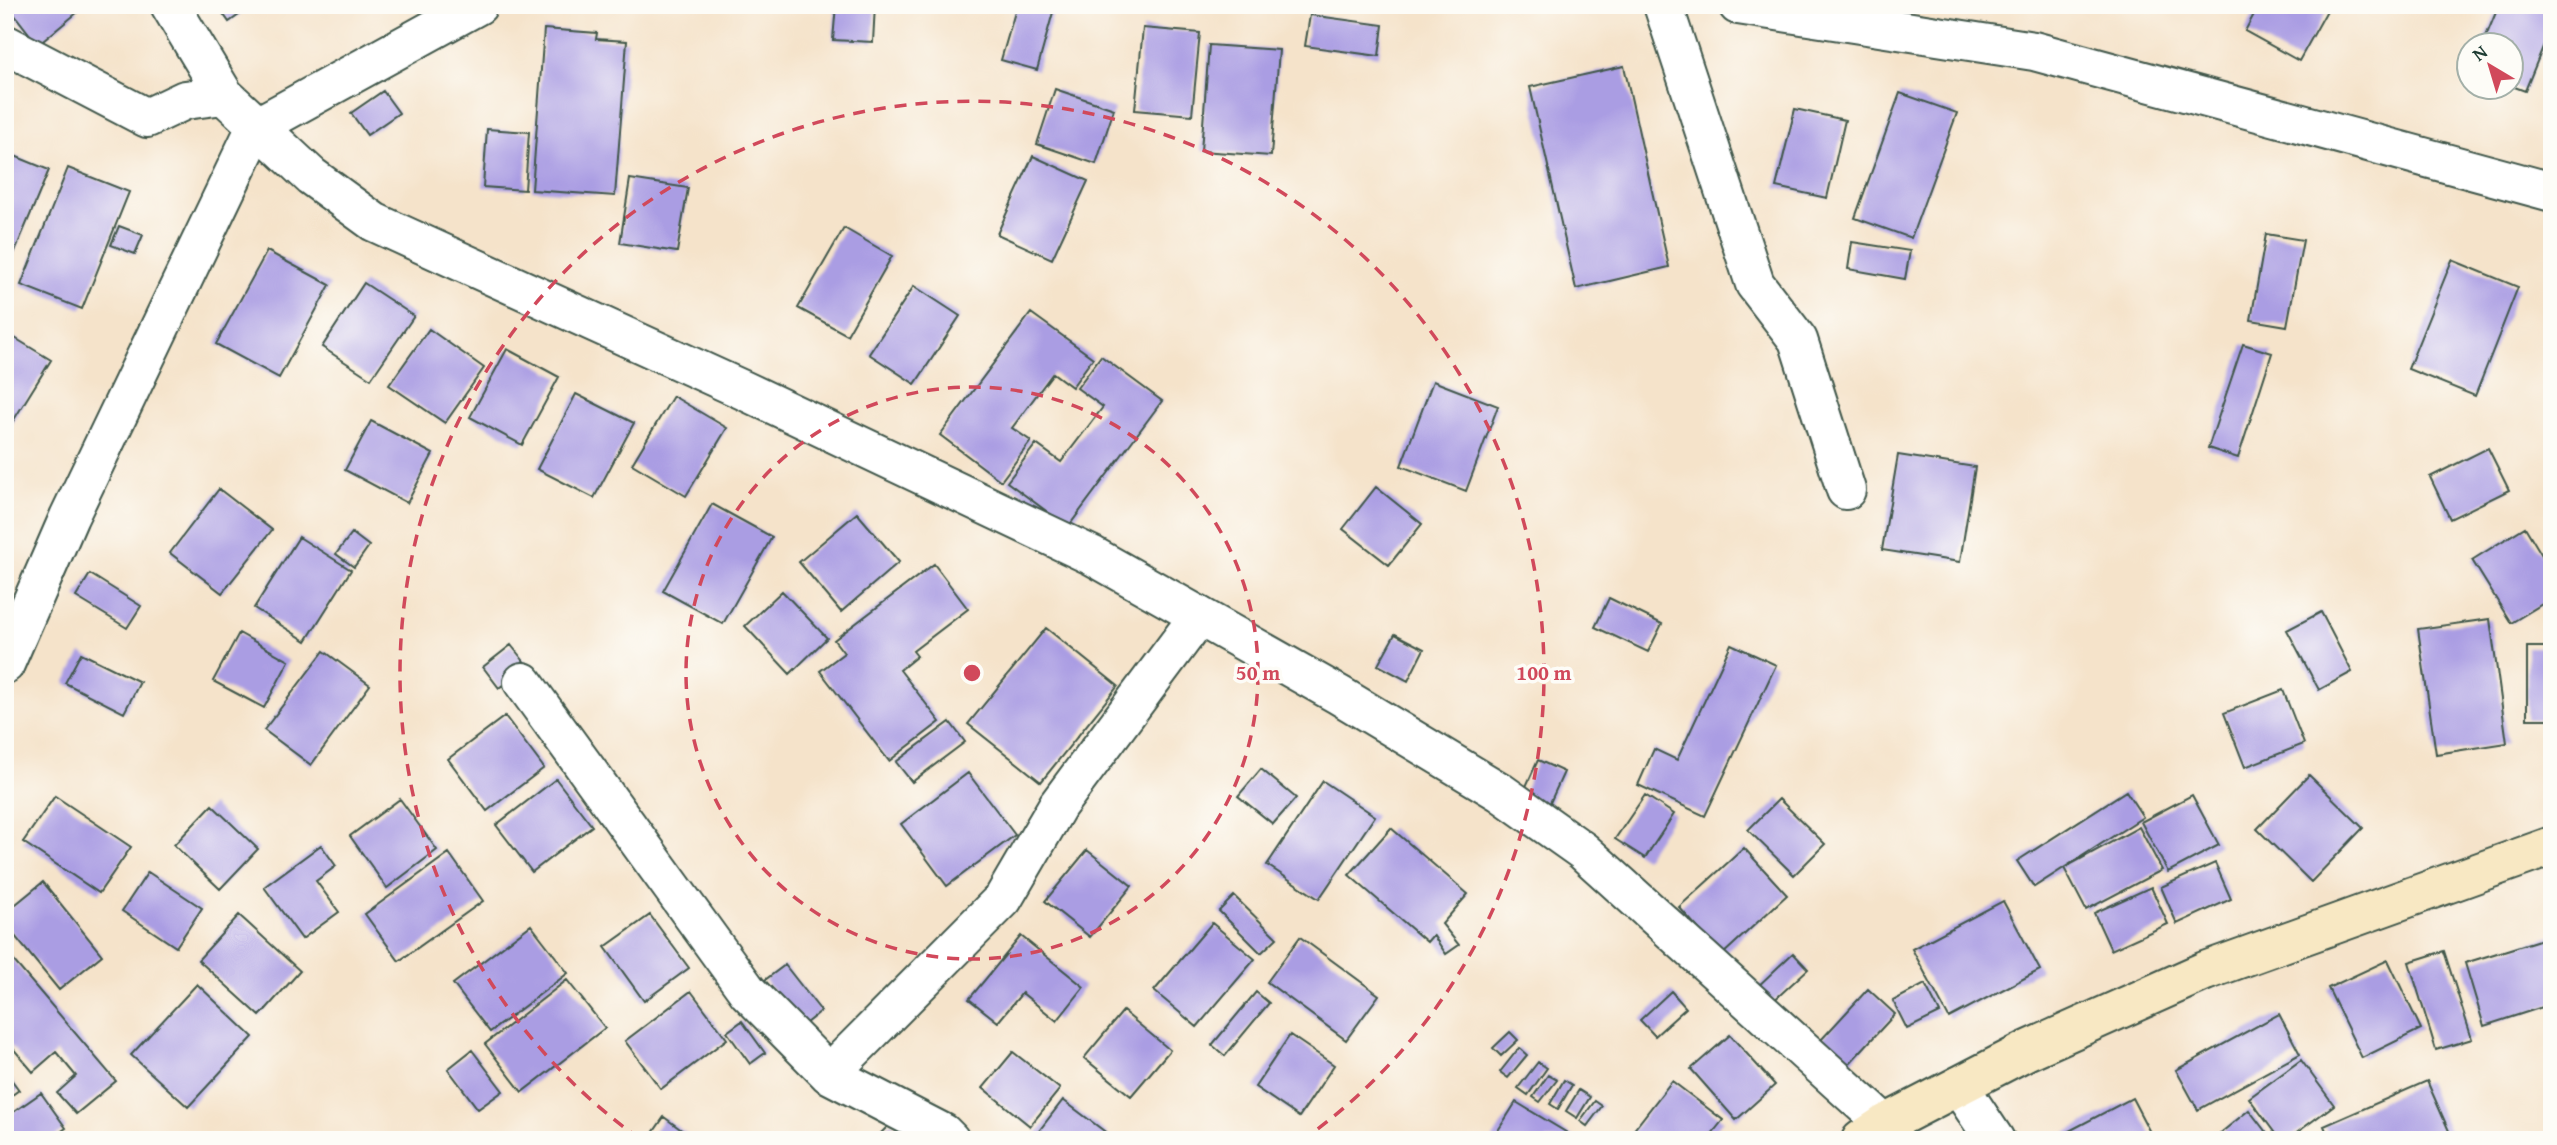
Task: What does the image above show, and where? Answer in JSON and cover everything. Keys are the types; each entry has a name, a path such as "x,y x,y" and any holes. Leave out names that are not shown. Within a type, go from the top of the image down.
{"main road":[{"path":"1873,1132 2026,1051 2205,971 2552,846"}],"street":[{"path":"170,5 224,95 311,176 374,222 743,390 1068,544 1339,695 1489,785 1583,851 1873,1132"},
{"path":"5,664 69,517 256,127 478,5"},
{"path":"1663,5 1755,284 1798,340 1846,490"},
{"path":"1738,5 2034,51 2552,192"},
{"path":"5,44 147,118 185,100 224,95"},
{"path":"829,1074 1003,899 1058,805 1199,616"},
{"path":"523,682 748,992 829,1074 943,1133 950,1140"},
{"path":"1959,1086 1995,1140"}],"building":[{"path":"7,5 72,5 78,12 38,45"},
{"path":"217,5 253,5 229,22"},
{"path":"836,5 875,5 873,42 833,40"},
{"path":"1017,5 1055,5 1037,70 1001,60"},
{"path":"2259,5 2330,5 2299,61 2245,31"},
{"path":"2499,5 2552,5 2552,25 2526,89 2526,32 2488,32"},
{"path":"1310,15 1383,25 1379,56 1305,46"},
{"path":"1143,28 1200,33 1192,115 1135,110"},
{"path":"544,29 597,33 596,39 627,41 615,196 532,190"},
{"path":"1209,45 1279,50 1271,156 1201,151"},
{"path":"1624,66 1669,267 1576,289 1530,87"},
{"path":"1055,89 1114,109 1096,164 1037,144"},
{"path":"383,91 399,113 367,135 351,113"},
{"path":"1900,93 1957,113 1911,238 1855,218"},
{"path":"1795,109 1845,120 1827,198 1776,187"},
{"path":"487,129 529,132 525,190 483,187"},
{"path":"5,152 49,170 5,275"},
{"path":"1033,156 1088,181 1052,259 997,234"},
{"path":"68,168 129,192 82,309 21,285"},
{"path":"630,179 688,188 677,252 620,243"},
{"path":"119,226 143,235 135,254 111,245"},
{"path":"844,228 892,256 847,335 798,308"},
{"path":"2266,234 2303,240 2287,326 2251,320"},
{"path":"1852,242 1910,251 1905,279 1848,269"},
{"path":"267,251 330,285 279,378 216,344"},
{"path":"2452,260 2518,287 2475,396 2408,369"},
{"path":"364,283 414,316 371,379 322,347"},
{"path":"914,286 960,316 915,384 869,354"},
{"path":"1031,313 1093,358 1072,387 1053,373 1012,428 1031,441 1001,481 940,435"},
{"path":"429,329 484,368 445,423 389,385"},
{"path":"5,332 51,360 10,426 5,423"},
{"path":"2243,344 2272,353 2238,458 2208,448"},
{"path":"507,349 559,377 522,445 470,417"},
{"path":"1101,356 1162,401 1068,527 1007,482 1036,444 1061,462 1103,407 1077,388"},
{"path":"1433,381 1498,406 1466,491 1401,466"},
{"path":"576,394 634,423 594,498 537,469"},
{"path":"673,396 727,428 686,496 632,464"},
{"path":"371,421 433,454 407,503 345,470"},
{"path":"2488,448 2509,490 2450,519 2430,477"},
{"path":"1898,455 1975,467 1960,562 1882,550"},
{"path":"1376,487 1422,524 1389,565 1343,529"},
{"path":"219,489 272,530 222,593 170,553"},
{"path":"712,504 772,537 723,624 663,591"},
{"path":"857,513 899,562 841,612 799,562"},
{"path":"2525,527 2552,572 2552,598 2511,623 2472,560"},
{"path":"352,533 369,546 354,567 336,554"},
{"path":"299,537 351,570 306,641 254,608"},
{"path":"934,564 968,609 913,651 917,656 900,670 940,722 889,761 820,671 844,653 834,640"},
{"path":"90,574 141,606 127,628 76,597"},
{"path":"782,591 827,638 790,674 745,626"},
{"path":"1609,598 1662,624 1648,652 1595,627"},
{"path":"2321,612 2352,672 2319,690 2287,630"},
{"path":"2490,619 2507,743 2436,754 2418,629"},
{"path":"1046,628 1118,686 1041,782 968,724"},
{"path":"239,633 289,661 264,708 213,681"},
{"path":"1395,634 1424,649 1408,681 1378,665"},
{"path":"1731,644 1776,665 1705,816 1638,785 1654,749 1677,760"},
{"path":"511,645 527,665 499,688 483,667"},
{"path":"2527,647 2552,647 2552,719 2527,719"},
{"path":"324,651 370,685 311,765 264,730"},
{"path":"81,653 140,682 124,713 65,683"},
{"path":"2283,690 2304,744 2245,767 2224,713"},
{"path":"505,716 544,768 487,811 448,759"},
{"path":"950,722 965,742 912,782 896,762"},
{"path":"1538,760 1564,772 1549,805 1523,793"},
{"path":"1261,769 1296,798 1273,824 1238,796"},
{"path":"968,773 1015,835 947,886 901,824"},
{"path":"2309,775 2363,828 2311,882 2257,829"},
{"path":"556,779 592,826 532,872 496,825"},
{"path":"1323,781 1375,816 1319,899 1267,865"},
{"path":"2126,791 2143,817 2034,887 2017,861"},
{"path":"1645,795 1674,814 1645,858 1615,839"},
{"path":"2192,795 2219,845 2168,872 2141,822"},
{"path":"55,796 131,847 99,893 23,842"},
{"path":"400,799 437,850 387,888 350,836"},
{"path":"1779,799 1825,844 1794,875 1748,830"},
{"path":"212,805 258,849 220,889 174,845"},
{"path":"2139,827 2162,870 2086,910 2064,868"},
{"path":"1391,828 1468,894 1442,924 1459,945 1446,954 1433,935 1427,942 1349,875"},
{"path":"321,845 336,866 316,881 339,912 302,939 264,887"},
{"path":"1744,848 1787,895 1722,955 1679,907"},
{"path":"1087,850 1132,886 1090,937 1045,901"},
{"path":"449,853 483,901 399,961 365,914"},
{"path":"2215,863 2231,899 2177,924 2161,887"},
{"path":"148,872 202,908 176,947 122,911"},
{"path":"43,882 102,955 59,990 5,924 5,913"},
{"path":"2151,887 2168,924 2111,950 2094,913"},
{"path":"1234,896 1277,938 1261,953 1219,911"},
{"path":"2003,901 2040,970 1949,1018 1912,949"},
{"path":"239,915 300,971 260,1016 198,960"},
{"path":"650,915 689,968 644,1001 605,947"},
{"path":"1212,923 1255,959 1197,1027 1154,991"},
{"path":"531,925 568,973 490,1032 453,984"},
{"path":"1021,936 1084,987 1057,1021 1022,993 998,1022 969,999"},
{"path":"2552,936 2552,1004 2484,1026 2465,963"},
{"path":"1300,937 1379,995 1346,1040 1267,982"},
{"path":"2444,951 2472,1039 2436,1050 2409,962"},
{"path":"7,953 116,1081 76,1114 57,1093 76,1076 56,1052 33,1072 5,1039"},
{"path":"1793,953 1808,969 1769,1005 1754,990"},
{"path":"2388,960 2421,1029 2362,1058 2328,988"},
{"path":"785,965 821,1011 801,1027 765,980"},
{"path":"567,980 605,1028 522,1092 485,1044"},
{"path":"197,984 253,1037 188,1107 131,1055"},
{"path":"1925,984 1940,1013 1907,1029 1893,1001"},
{"path":"1868,989 1895,1014 1836,1078 1809,1053"},
{"path":"691,991 727,1039 661,1089 625,1041"},
{"path":"1671,991 1686,1008 1655,1036 1640,1020"},
{"path":"1256,992 1269,1003 1225,1056 1212,1045"},
{"path":"1123,1011 1170,1050 1131,1096 1084,1058"},
{"path":"2279,1014 2300,1054 2198,1110 2176,1070"},
{"path":"742,1021 765,1053 750,1064 727,1032"},
{"path":"1510,1032 1518,1040 1501,1056 1493,1048"},
{"path":"1290,1035 1334,1065 1299,1117 1255,1087"},
{"path":"1730,1035 1775,1085 1736,1120 1691,1069"},
{"path":"1519,1048 1527,1055 1508,1078 1500,1072"},
{"path":"472,1050 503,1091 478,1109 448,1069"},
{"path":"1013,1052 1060,1089 1030,1126 983,1088"},
{"path":"2301,1060 2334,1105 2287,1140 2280,1140 2249,1098"},
{"path":"1538,1062 1547,1068 1528,1095 1518,1088"},
{"path":"5,1071 19,1090 5,1100"},
{"path":"1548,1075 1557,1080 1540,1102 1533,1097"},
{"path":"1564,1080 1572,1085 1558,1109 1550,1104"},
{"path":"1672,1081 1723,1120 1707,1140 1626,1140"},
{"path":"2427,1081 2453,1140 2330,1140 2324,1126"},
{"path":"1579,1090 1590,1097 1577,1118 1566,1111"},
{"path":"41,1093 66,1128 49,1140 5,1140 5,1118"},
{"path":"2132,1098 2154,1140 2052,1140"},
{"path":"1063,1100 1108,1134 1104,1140 1032,1140"},
{"path":"1595,1101 1602,1106 1587,1126 1580,1121"},
{"path":"1516,1102 1579,1140 1492,1140"},
{"path":"2249,1110 2272,1140 2212,1140"},
{"path":"664,1117 695,1140 648,1140"},
{"path":"891,1123 907,1140 874,1140"}]}
